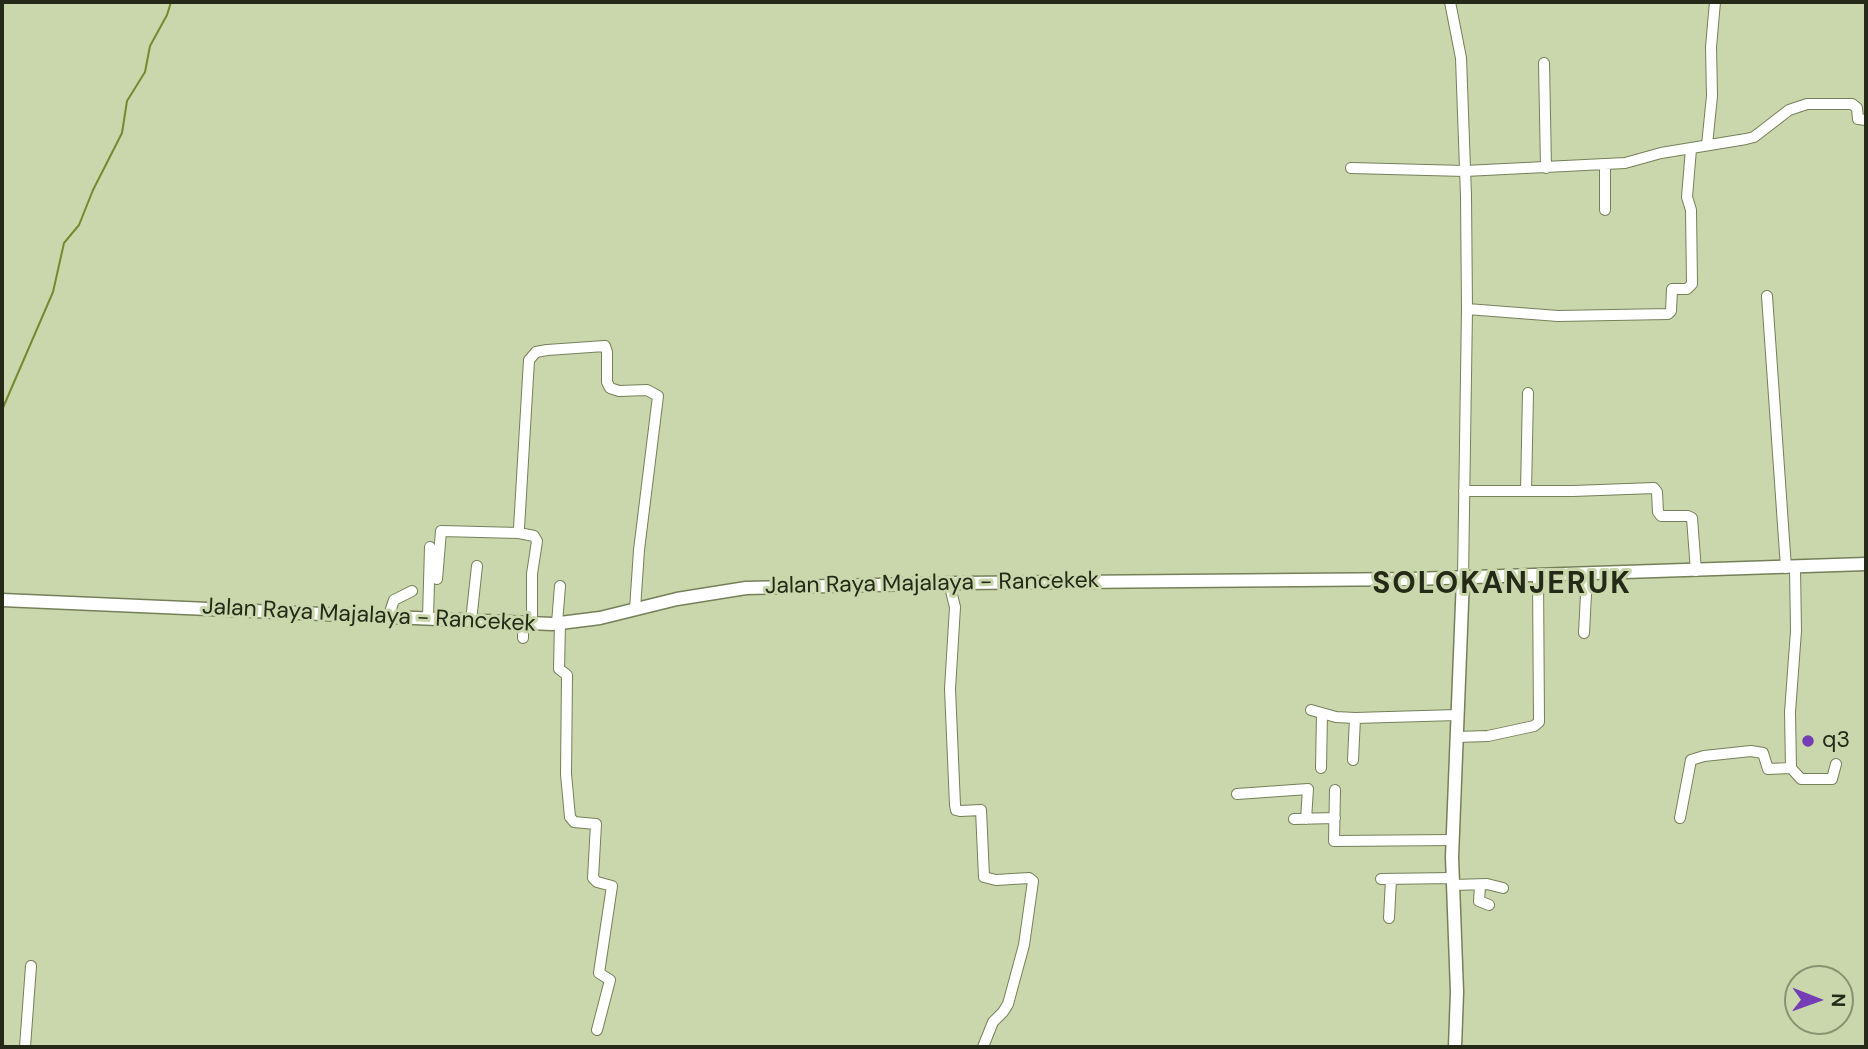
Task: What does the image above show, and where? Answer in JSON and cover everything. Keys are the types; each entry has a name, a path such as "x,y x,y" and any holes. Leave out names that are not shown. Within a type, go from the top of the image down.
{"main road":[{"name":"Jalan Raya Majalaya - Rancekek","path":"2,600 559,623 600,618 718,591 746,588 949,583 1463,578 1866,564"},
{"path":"1455,1047 1457,992 1453,840 1463,578"}],"street":[{"path":"1450,2 1461,58 1465,171 1467,309 1463,578"},
{"path":"1707,145 1712,96 1711,47 1715,2"},
{"path":"1544,63 1546,168"},
{"path":"1351,168 1465,171 1625,163 1661,153 1754,137 1790,110 1807,104 1853,104 1857,108 1858,119 1866,120"},
{"path":"1467,309 1558,316 1668,314 1671,311 1672,289 1687,289 1692,284 1690,210 1686,197 1691,149"},
{"path":"1605,165 1605,211"},
{"path":"1767,296 1796,622 1790,712 1791,768 1801,779 1832,779 1836,764"},
{"path":"519,533 530,360 536,352 605,346 607,382 610,388 619,391 652,391 659,400 639,550 635,609"},
{"path":"1526,491 1528,393"},
{"path":"1464,491 1654,488 1661,516 1692,518 1696,571"},
{"path":"437,579 440,531 519,533 534,536 537,541 528,623 523,638"},
{"path":"428,618 430,547"},
{"path":"471,621 477,566"},
{"path":"1584,633 1587,574"},
{"path":"1456,737 1488,736 1534,726 1539,722 1538,575"},
{"path":"949,583 955,607 950,675 956,810 981,810 984,877 996,880 1029,878 1033,881 1024,945 1007,1004 993,1022 983,1047"},
{"path":"560,586 559,668 567,676 566,774 570,817 574,822 596,824 593,878 597,883 612,886 598,973 610,980 597,1030"},
{"path":"389,615 394,600 412,591"},
{"path":"1311,710 1355,718 1457,715"},
{"path":"1321,768 1322,713"},
{"path":"1353,760 1355,718"},
{"path":"1680,818 1691,760 1751,751 1763,753 1768,769 1791,768"},
{"path":"1237,794 1308,789 1306,819"},
{"path":"1335,790 1335,841 1453,840"},
{"path":"1294,818 1335,818"},
{"path":"1389,918 1386,879 1479,886 1487,884 1503,888"},
{"path":"1479,886 1479,901 1489,905"},
{"path":"25,1047 31,966"}],"waterway":[{"path":"2,410 53,292 64,243 79,225 93,190 122,133 127,101 145,72 150,46 171,2"}],"place":[{"name":"q3","path":"1808,741"}],"district":[{"name":"SOLOKANJERUK","path":"1502,585"}]}
